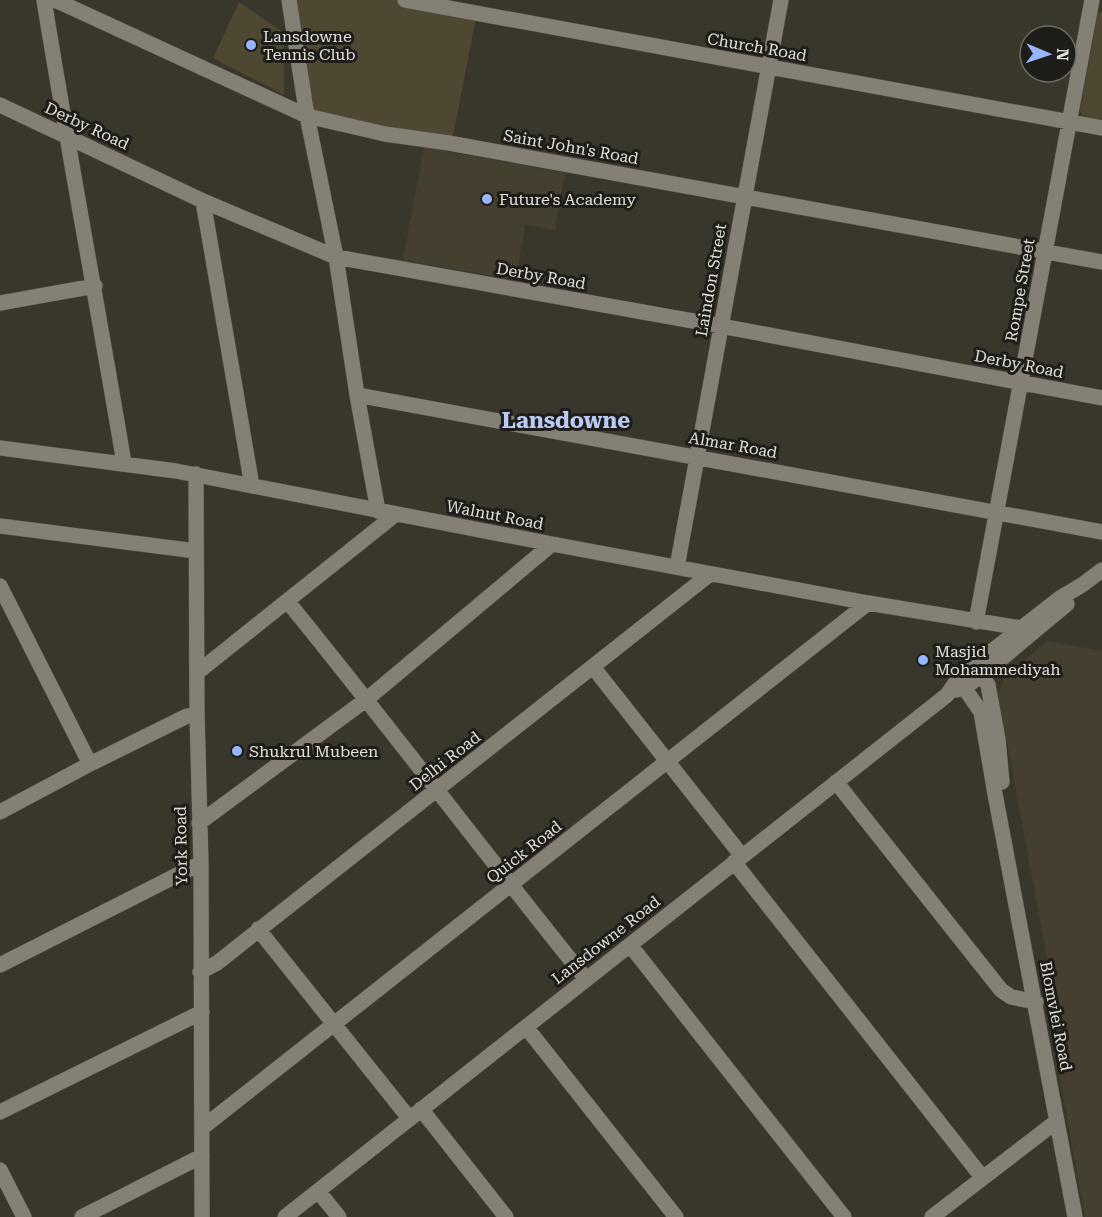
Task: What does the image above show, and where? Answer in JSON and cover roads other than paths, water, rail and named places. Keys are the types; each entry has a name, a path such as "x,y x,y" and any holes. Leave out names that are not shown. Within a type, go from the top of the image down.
{"street":[{"path":"44,0 65,135 95,285 124,463"},
{"name":"Saint John's Road","path":"55,0 307,116 385,134 449,143 1102,262"},
{"path":"289,0 307,116 336,257 378,511"},
{"name":"Church Road","path":"405,0 1102,128"},
{"name":"Laindon Street","path":"677,567 781,0"},
{"name":"Rompe Street","path":"980,623 997,512 1092,0"},
{"name":"Derby Road","path":"0,105 203,201 336,257 721,326 1102,398"},
{"path":"203,201 252,486"},
{"path":"0,303 95,285"},
{"name":"Almar Road","path":"357,395 1102,532"},
{"name":"Walnut Road","path":"0,448 196,474 710,574 980,623 1021,628"},
{"name":"York Road","path":"196,474 198,672 196,714 201,863 202,1217"},
{"path":"198,672 396,514"},
{"path":"0,526 196,551"},
{"path":"199,823 367,699 552,544"},
{"name":"Lansdowne Road","path":"978,670 998,647 1021,628 1102,570"},
{"name":"Delhi Road","path":"200,972 217,963 710,574"},
{"name":"Lansdowne Road","path":"285,1217 957,686 1046,623 1082,585"},
{"path":"0,586 90,764"},
{"path":"288,602 367,699 436,791 586,979"},
{"name":"Quick Road","path":"202,1128 868,603"},
{"path":"980,623 993,633 998,647"},
{"path":"593,667 982,1177"},
{"name":"Blomvlei Road","path":"978,670 988,685 998,739 1003,801 1001,821"},
{"name":"Blomvlei Road","path":"957,686 981,712 1075,1217"},
{"path":"0,812 90,764 187,716 196,714"},
{"path":"836,782 1001,990 1011,997 1036,1002"},
{"path":"0,965 201,863"},
{"path":"258,929 333,1024 507,1217"},
{"path":"630,945 843,1217"},
{"path":"0,1112 202,1012"},
{"path":"526,1027 676,1217"},
{"path":"932,1217 1057,1121"},
{"path":"82,1217 202,1156"},
{"path":"0,1170 24,1217"},
{"path":"318,1191 339,1217"}],"place":[{"name":"Lansdowne Tennis Club","path":"251,45"},
{"name":"Future's Academy","path":"487,199"},
{"name":"Masjid Mohammediyah","path":"923,660"},
{"name":"Shukrul Mubeen","path":"237,751"}],"district":[{"name":"Lansdowne","path":"566,420"}]}
